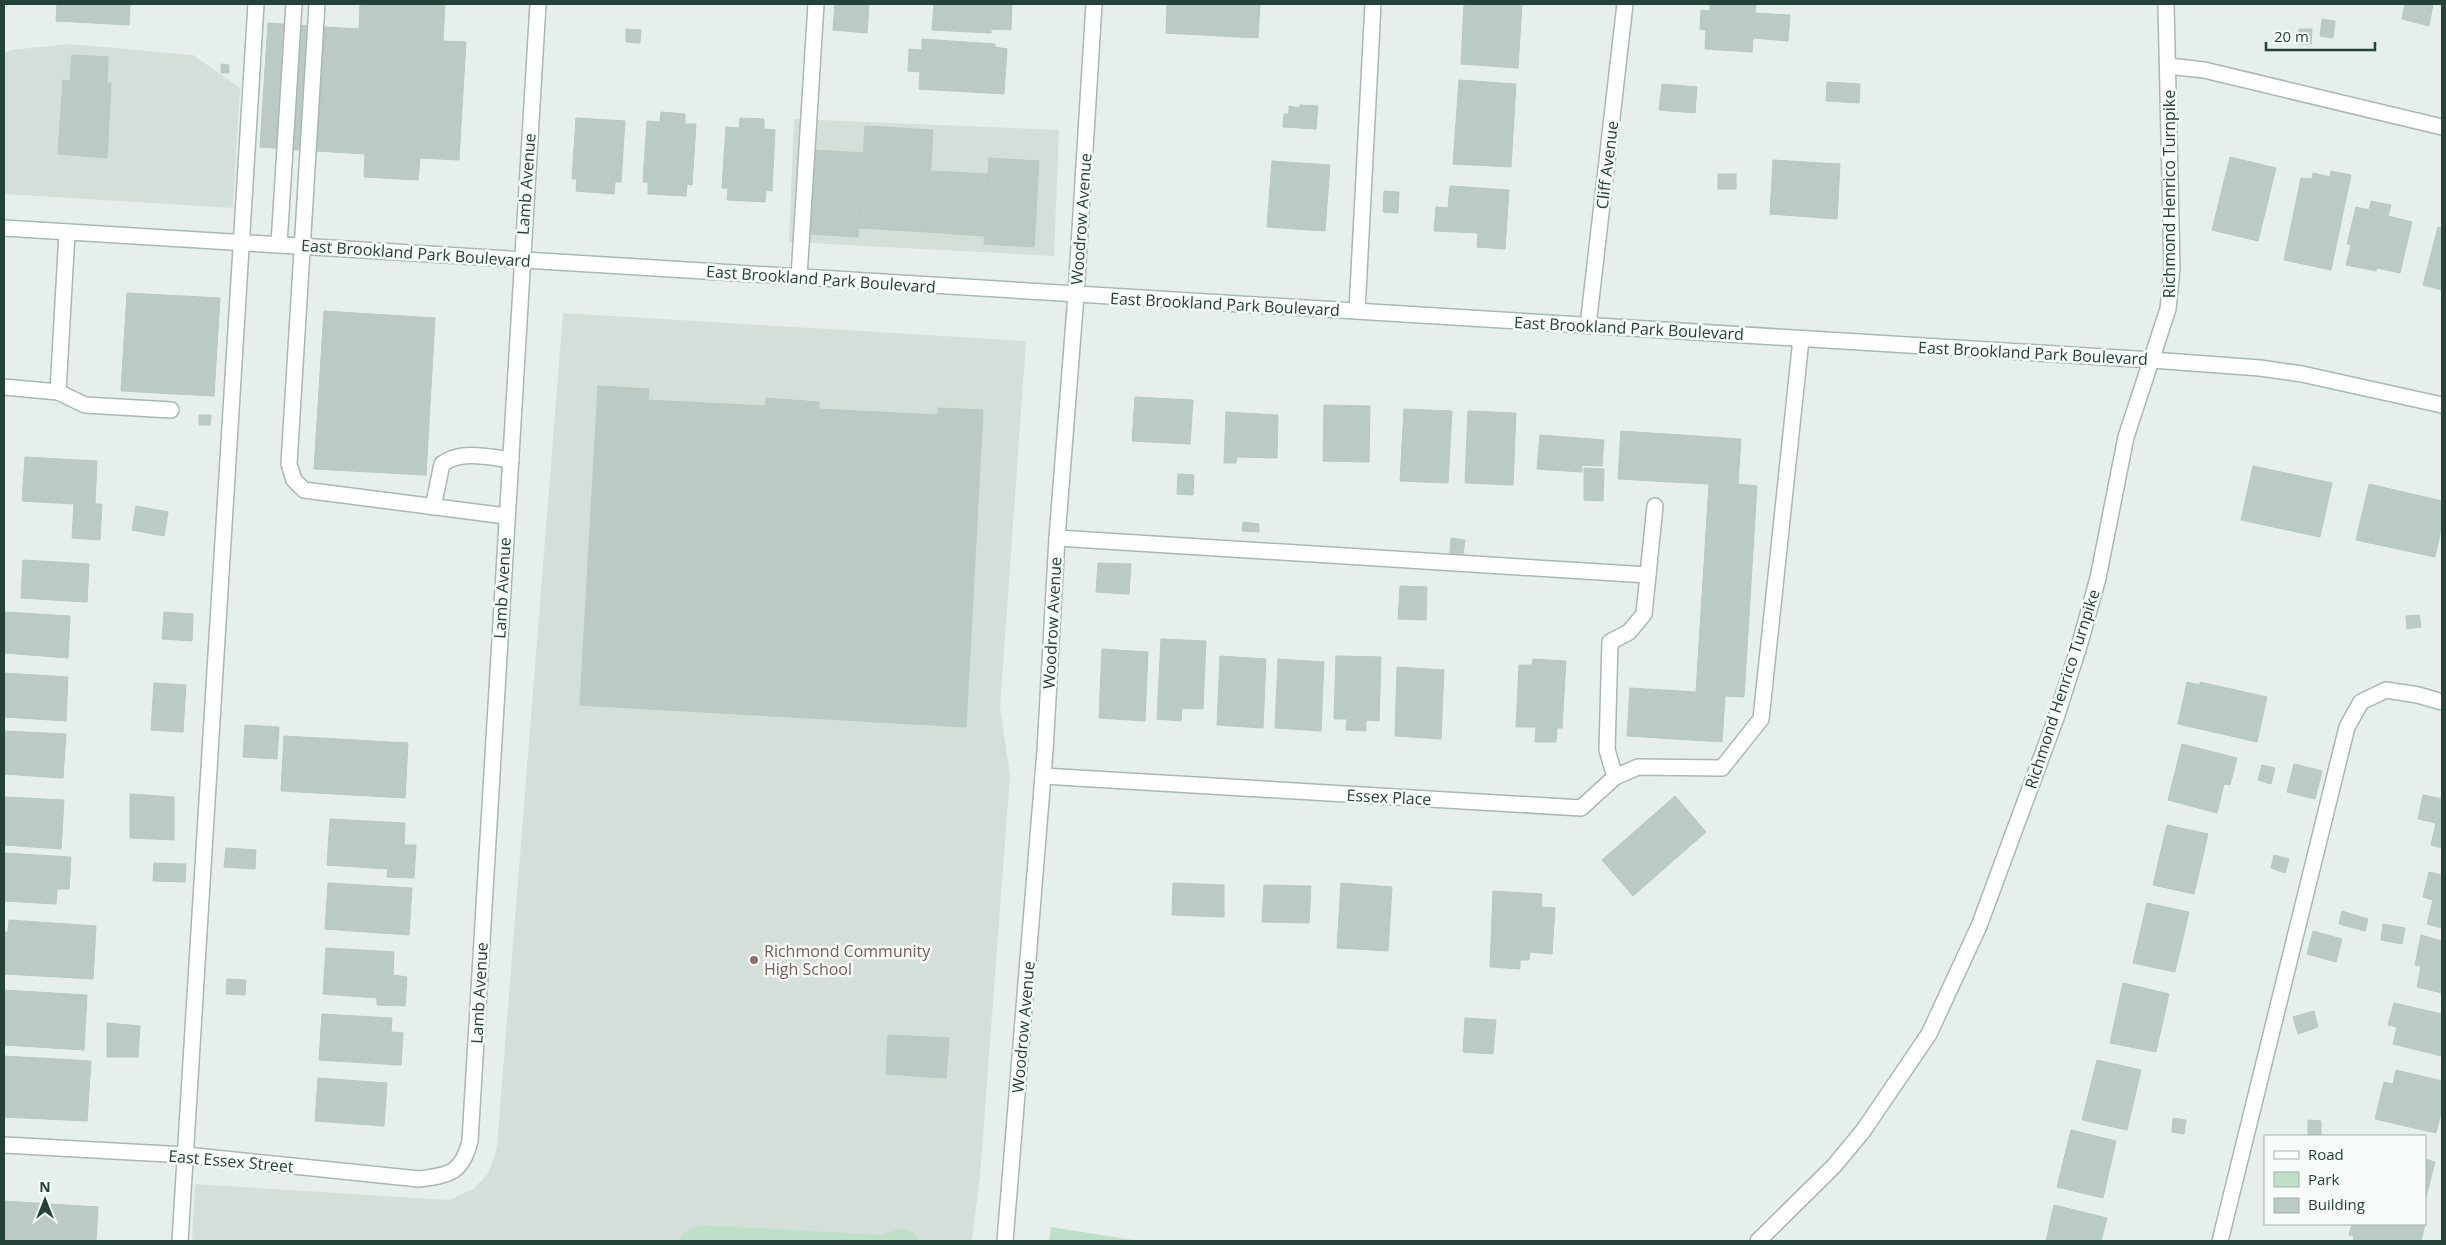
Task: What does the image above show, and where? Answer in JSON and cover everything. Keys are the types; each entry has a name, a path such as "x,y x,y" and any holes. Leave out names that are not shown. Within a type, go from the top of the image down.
{"street":[{"path":"180,1241 256,4"},
{"path":"278,244 294,4"},
{"path":"318,4 301,245 289,464 294,480 304,490 506,516"},
{"name":"Lamb Avenue","path":"457,1170 466,1158 470,1141 506,516 511,460 521,260 538,4"},
{"path":"799,277 816,4"},
{"name":"Woodrow Avenue","path":"1005,1241 1043,776 1057,538 1076,295 1094,4"},
{"path":"1356,311 1373,4"},
{"name":"Cliff Avenue","path":"1588,326 1625,4"},
{"name":"Richmond Henrico Turnpike","path":"1758,1241 1828,1173 1864,1131 1928,1034 1958,974 1979,926 2056,718 2098,578 2126,437 2168,310 2172,268 2166,4"},
{"path":"2168,66 2204,70 2442,127"},
{"name":"East Brookland Park Boulevard","path":"4,228 2152,360 2260,368 2302,374 2442,405"},
{"path":"58,392 68,233"},
{"name":"Essex Place","path":"1043,776 1581,808 1615,778 1638,767 1722,768 1761,719 1801,338"},
{"path":"4,387 58,392 85,405 171,410"},
{"path":"433,508 442,464 451,458 466,455 511,460"},
{"path":"1615,778 1607,750 1610,642 1629,632 1644,614 1655,506"},
{"path":"1057,538 1648,575"},
{"path":"2220,1241 2347,727 2361,702 2386,690 2418,695 2442,702"},
{"name":"East Essex Street","path":"4,1145 186,1155 419,1180 457,1170"}],"shaded area":[{"path":"69,44 193,55 240,88 233,208 4,194 4,53 12,50"},
{"path":"794,119 1059,130 1054,256 789,242"},
{"name":"Richmond Community High School","path":"563,313 1026,341 1000,707 1010,775 980,1176 972,1241 192,1241 195,1184 449,1200 473,1189 487,1175 493,1161 497,1146"}],"green space":[{"path":"701,1225 882,1235 903,1229 912,1232 919,1241 678,1241 684,1233"},
{"path":"1051,1227 1139,1241 1049,1241"}],"building":[{"path":"57,4 130,4 129,25 56,21"},
{"path":"360,4 445,4 443,41 466,42 459,160 420,158 418,180 364,177 365,154 317,151 326,27 359,29"},
{"path":"835,4 869,4 867,33 833,30"},
{"path":"934,4 1012,4 1011,30 991,29 991,33 932,30"},
{"path":"1167,4 1260,4 1258,38 1166,33"},
{"path":"1464,4 1522,4 1518,68 1461,64"},
{"path":"1710,4 1756,4 1755,13 1790,15 1788,41 1753,38 1752,52 1705,49 1706,30 1700,29 1701,10 1710,11"},
{"path":"2405,4 2433,4 2429,26 2402,19"},
{"path":"2322,19 2335,21 2333,38 2320,36"},
{"path":"268,23 326,27 317,151 260,147"},
{"path":"626,29 641,30 640,43 626,42"},
{"path":"2299,29 2312,29 2311,44 2298,44"},
{"path":"922,39 995,44 995,47 1007,49 1004,94 919,89 920,72 908,71 909,49 922,50"},
{"path":"72,55 108,57 107,83 111,83 107,158 58,154 63,80 70,81"},
{"path":"221,64 229,65 229,73 221,73"},
{"path":"1459,80 1516,84 1511,167 1453,164"},
{"path":"1827,82 1860,84 1859,103 1826,101"},
{"path":"1662,84 1697,87 1695,113 1659,110"},
{"path":"1300,105 1318,106 1316,129 1283,127 1284,114 1289,114 1289,106 1299,108"},
{"path":"661,112 685,114 685,124 696,124 692,185 687,184 686,196 648,194 648,182 643,182 647,121 660,122"},
{"path":"576,118 625,121 621,182 615,182 614,194 576,191 577,179 572,179"},
{"path":"740,118 764,119 764,129 775,130 772,191 766,190 765,202 727,200 728,188 722,188 726,127 739,128"},
{"path":"865,126 900,128 893,230 859,228"},
{"path":"900,128 933,130 927,232 893,230"},
{"path":"815,150 863,153 858,237 810,234"},
{"path":"2230,157 2276,168 2258,241 2212,230"},
{"path":"989,158 1039,161 1034,247 984,244"},
{"path":"1773,160 1840,164 1837,219 1770,214"},
{"path":"1272,161 1330,165 1325,231 1267,227"},
{"path":"931,171 988,174 984,236 927,232"},
{"path":"2331,171 2351,175 2331,270 2284,260 2301,178 2312,179 2313,173 2330,177"},
{"path":"1718,174 1736,174 1736,189 1718,189"},
{"path":"1450,186 1509,190 1505,249 1477,247 1478,233 1434,231 1436,207 1448,208"},
{"path":"1384,191 1399,192 1398,213 1383,212"},
{"path":"2371,201 2391,205 2388,216 2412,222 2400,273 2377,268 2376,271 2346,265 2351,245 2347,244 2356,207 2369,210"},
{"path":"2438,227 2442,228 2442,290 2423,285"},
{"path":"127,293 220,298 214,396 121,391"},
{"path":"324,311 435,318 426,475 314,469"},
{"path":"598,386 649,389 648,400 766,406 766,398 819,402 819,409 938,415 938,408 983,410 966,727 580,705"},
{"path":"1135,397 1193,400 1190,444 1132,441"},
{"path":"1324,405 1370,406 1369,462 1323,461"},
{"path":"1404,409 1452,411 1448,483 1400,481"},
{"path":"1468,411 1516,413 1513,485 1465,483"},
{"path":"1226,412 1278,415 1277,458 1237,457 1236,463 1224,463"},
{"path":"199,415 211,415 210,425 199,425"},
{"path":"1621,431 1741,439 1738,484 1757,486 1744,697 1725,696 1722,742 1627,736 1630,688 1696,692 1709,484 1618,479"},
{"path":"1540,435 1604,440 1602,466 1582,465 1582,472 1537,469"},
{"path":"25,457 97,461 95,504 102,504 100,540 72,538 74,504 22,501"},
{"path":"2253,466 2332,483 2320,537 2241,520"},
{"path":"1584,468 1604,469 1603,501 1584,500"},
{"path":"1178,474 1194,475 1193,495 1177,494"},
{"path":"2369,484 2442,501 2442,525 2435,557 2356,540"},
{"path":"136,506 168,512 164,536 132,530"},
{"path":"1243,522 1259,524 1259,532 1242,531"},
{"path":"1451,538 1465,540 1463,555 1450,553"},
{"path":"23,560 89,564 87,602 21,598"},
{"path":"1098,563 1131,564 1129,594 1096,592"},
{"path":"1400,586 1427,587 1426,620 1398,619"},
{"path":"5,612 70,616 68,658 4,653"},
{"path":"164,612 193,614 192,641 162,639"},
{"path":"2419,615 2421,627 2407,629 2406,616"},
{"path":"1161,639 1206,641 1203,709 1182,708 1181,721 1157,719"},
{"path":"1102,649 1148,652 1145,721 1099,718"},
{"path":"1220,656 1266,659 1263,728 1217,725"},
{"path":"1336,656 1381,657 1379,721 1366,720 1366,731 1346,730 1347,719 1334,719"},
{"path":"1278,659 1324,662 1321,731 1275,728"},
{"path":"1533,659 1566,661 1562,728 1557,728 1556,742 1535,742 1536,727 1516,727 1519,665 1532,665"},
{"path":"1397,667 1444,670 1441,739 1395,736"},
{"path":"4,673 68,677 66,721 4,717"},
{"path":"2187,682 2200,685 2200,682 2267,697 2257,742 2178,724"},
{"path":"154,683 186,685 183,732 151,730"},
{"path":"245,725 279,727 277,759 243,757"},
{"path":"4,731 66,734 63,778 4,774"},
{"path":"284,736 408,743 405,798 281,791"},
{"path":"2182,744 2237,758 2230,785 2224,784 2217,813 2168,800"},
{"path":"2294,764 2322,771 2315,799 2287,792"},
{"path":"2262,765 2275,768 2271,784 2258,780"},
{"path":"130,794 174,797 174,840 130,838"},
{"path":"2423,795 2442,799 2442,848 2431,845 2436,823 2418,819"},
{"path":"1675,796 1706,832 1633,896 1602,860"},
{"path":"4,797 64,800 61,849 4,845"},
{"path":"330,819 405,823 404,845 416,845 414,878 387,877 388,869 327,865"},
{"path":"2167,825 2208,834 2194,894 2153,885"},
{"path":"226,848 256,850 255,869 224,867"},
{"path":"4,853 71,857 69,889 57,889 56,904 4,901"},
{"path":"2274,855 2289,859 2285,873 2271,868"},
{"path":"154,863 186,864 185,882 153,881"},
{"path":"2429,872 2442,875 2442,928 2427,924 2433,900 2423,897"},
{"path":"328,883 412,888 409,935 325,929"},
{"path":"1173,883 1224,885 1224,917 1172,915"},
{"path":"1341,883 1392,887 1388,951 1337,948"},
{"path":"1264,885 1311,886 1309,923 1262,922"},
{"path":"1493,891 1542,894 1541,907 1555,908 1552,954 1530,952 1529,960 1520,960 1520,969 1490,967"},
{"path":"2147,903 2189,912 2175,972 2133,963"},
{"path":"2342,911 2368,919 2365,931 2339,924"},
{"path":"9,920 96,926 93,979 5,974 4,932 8,932"},
{"path":"2383,924 2405,928 2402,944 2381,940"},
{"path":"2313,931 2342,939 2336,962 2307,954"},
{"path":"2421,935 2442,941 2442,993 2417,987 2421,966 2415,965"},
{"path":"326,948 394,952 393,975 407,977 405,1006 377,1005 377,998 323,994"},
{"path":"227,979 246,980 245,995 226,994"},
{"path":"2123,983 2169,994 2156,1052 2110,1043"},
{"path":"4,990 87,995 84,1050 4,1045"},
{"path":"2394,1003 2442,1014 2442,1056 2393,1044 2397,1027 2388,1025"},
{"path":"2314,1011 2318,1027 2298,1034 2293,1017"},
{"path":"322,1014 392,1018 391,1032 403,1033 401,1065 319,1060"},
{"path":"1465,1018 1496,1020 1493,1054 1463,1052"},
{"path":"107,1023 140,1026 138,1057 107,1057"},
{"path":"888,1035 949,1038 946,1078 886,1074"},
{"path":"4,1056 91,1061 87,1121 4,1117"},
{"path":"2097,1060 2141,1070 2127,1130 2082,1120"},
{"path":"2396,1070 2442,1081 2442,1118 2440,1117 2436,1133 2375,1119 2384,1082 2393,1084"},
{"path":"318,1078 387,1083 384,1126 315,1121"},
{"path":"2173,1118 2186,1120 2184,1134 2172,1132"},
{"path":"2308,1120 2321,1121 2321,1135 2308,1135"},
{"path":"2071,1130 2116,1141 2103,1198 2057,1187"},
{"path":"2426,1159 2435,1162 2426,1197"},
{"path":"4,1201 98,1207 96,1241 4,1241"},
{"path":"2054,1205 2107,1218 2101,1241 2046,1241"},
{"path":"2352,1225 2425,1225 2421,1241 2353,1241 2354,1236 2349,1235"}],"place":[{"name":"Richmond Community High School","path":"754,960"}]}
